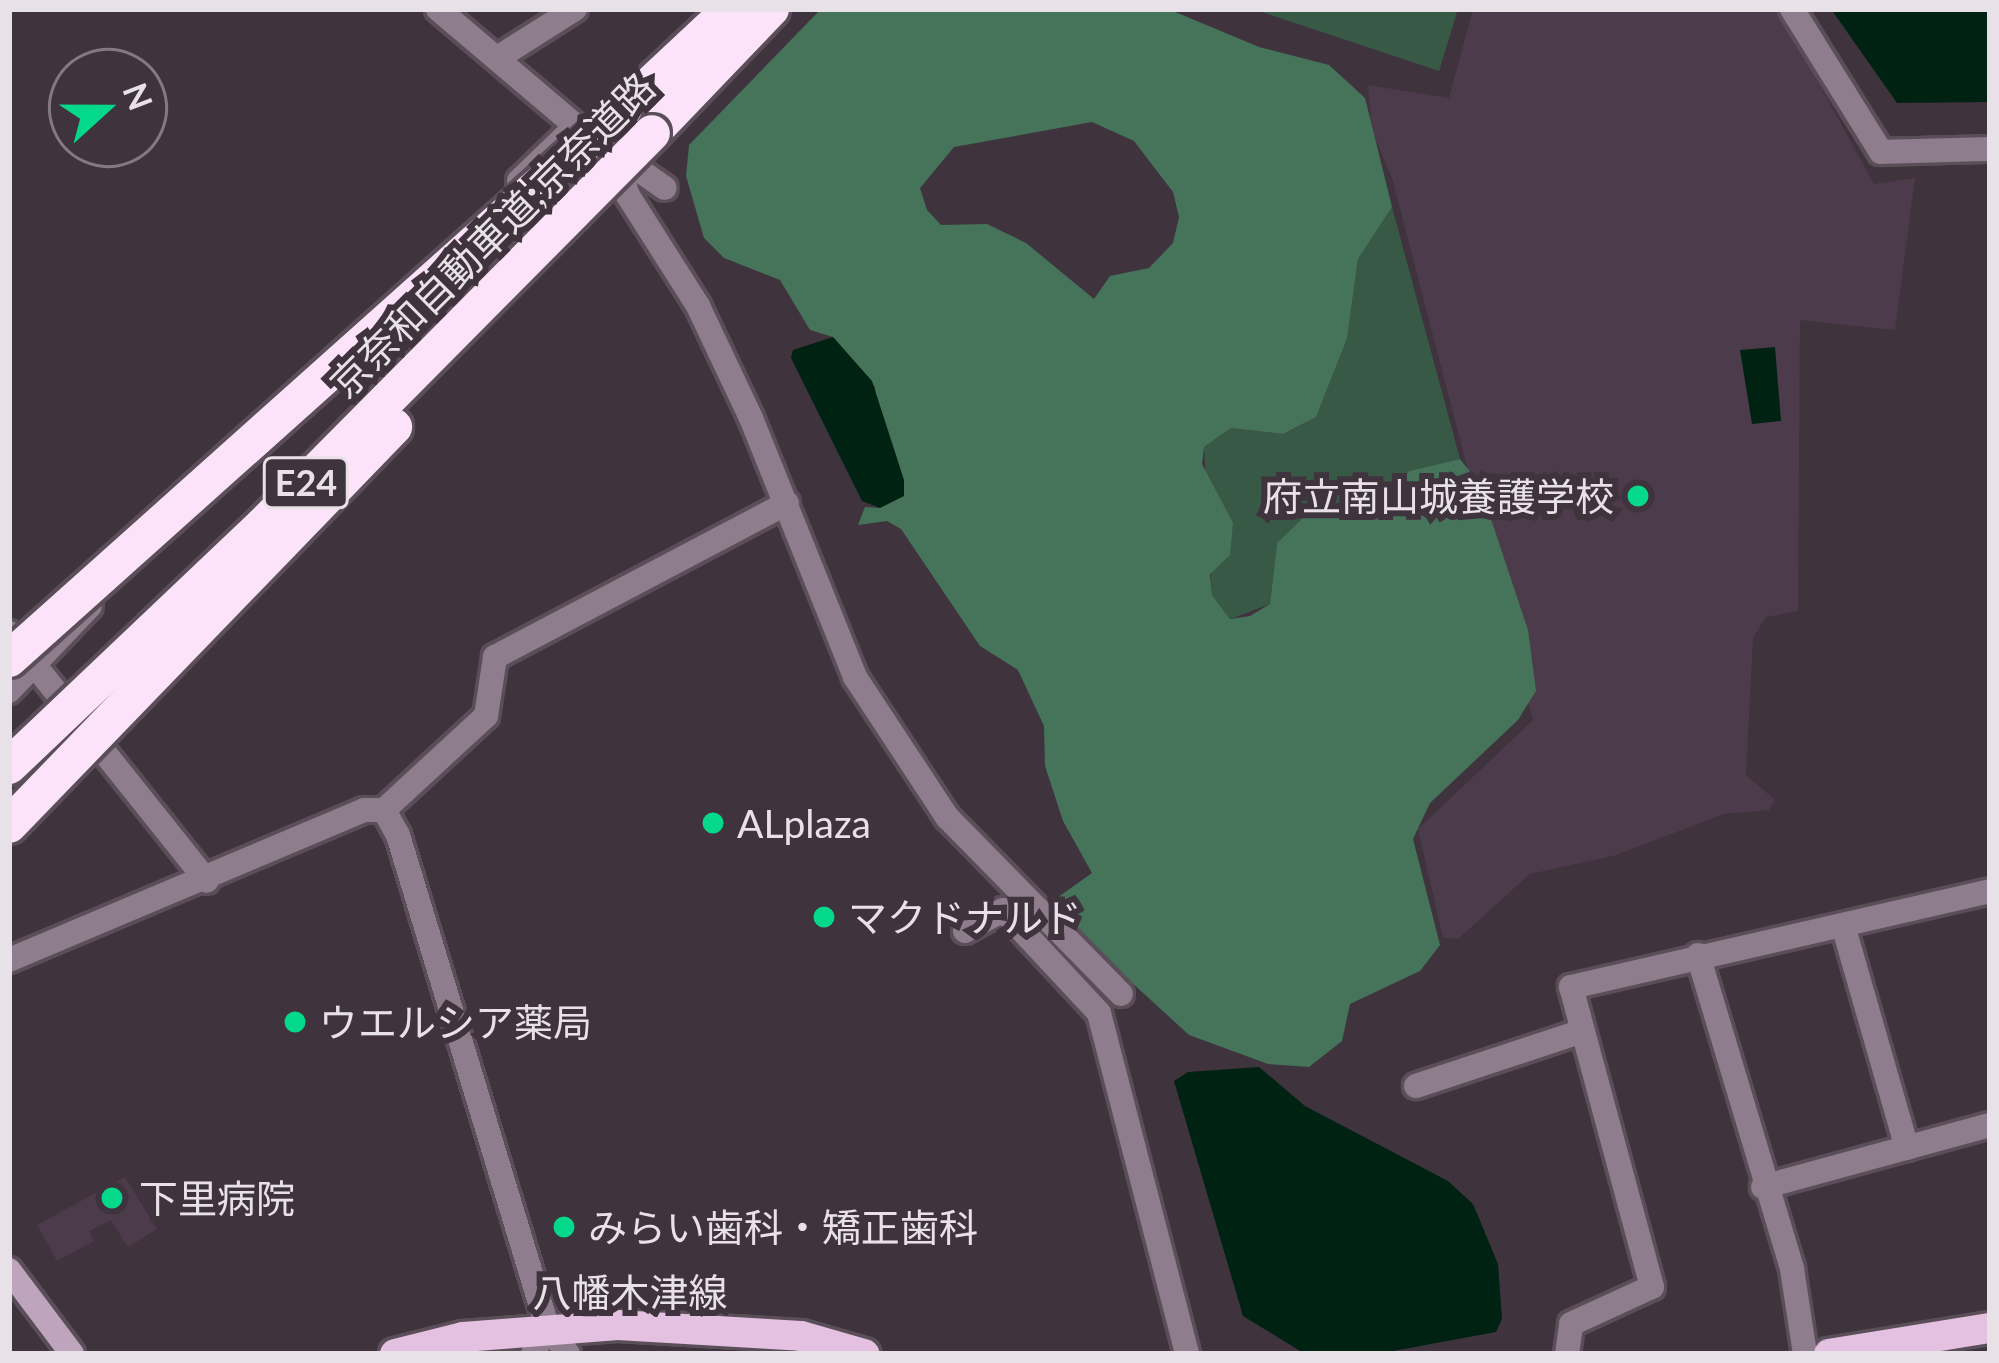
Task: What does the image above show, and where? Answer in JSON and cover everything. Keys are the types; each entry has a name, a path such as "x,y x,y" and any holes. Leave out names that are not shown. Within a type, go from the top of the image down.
{"highway":[{"path":"22,664 638,121 731,9"},
{"name":"京奈和自動車道;京奈道路","path":"9,766 596,192 638,121 771,9"},
{"path":"9,825 282,550 596,192"}],"main road":[{"path":"1828,1354 1990,1328"},
{"name":"八幡木津線","path":"395,1354 540,1340 782,1335 864,1354"}],"street":[{"path":"439,9 576,126 665,188"},
{"path":"499,57 574,9"},
{"path":"1792,9 1881,152 1990,149"},
{"path":"9,692 22,664 576,126"},
{"path":"615,155 626,194 698,306 787,503 841,650 932,798 1121,994"},
{"path":"9,960 207,881 364,810 384,811 486,716 495,657 787,503"},
{"path":"9,633 22,664 207,881"},
{"path":"384,811 398,835 540,1340 568,1354"},
{"path":"1568,1354 1571,1324 1652,1287 1571,987 1990,892"},
{"path":"964,931 1003,910 1099,1013 1187,1354"},
{"path":"1843,925 1906,1148"},
{"path":"1698,955 1763,1187 1792,1269 1805,1354"},
{"path":"1416,1086 1582,1031"},
{"path":"1763,1187 1990,1125"},
{"path":"9,1270 72,1354"}],"shaded area":[{"path":"821,9 1168,9 1259,47 1329,65 1365,98 1392,207 1358,259 1347,339 1316,417 1283,434 1231,428 1204,447 1202,464 1233,523 1230,555 1210,574 1212,595 1230,619 1250,616 1270,604 1277,543 1311,510 1389,492 1409,471 1460,459 1479,483 1528,630 1536,691 1518,720 1430,803 1413,839 1440,945 1420,971 1350,1004 1342,1041 1309,1067 1268,1064 1189,1035 1047,905 1092,873 1063,821 1045,766 1044,726 1018,670 980,646 901,529 887,521 858,525 865,507 880,508 875,387 833,337 810,330 780,280 724,258 704,238 686,176 689,145","holes":["1092,122 1134,141 1173,192 1179,217 1173,243 1149,268 1110,276 1094,299 1026,243 987,224 941,225 927,210 920,188 954,147"]},
{"path":"1253,9 1458,9 1439,71"},
{"name":"府立南山城養護学校","path":"1473,9 1778,9 1874,184 1915,178 1895,330 1800,320 1798,611 1766,617 1753,638 1746,775 1775,800 1769,810 1724,814 1613,856 1530,874 1458,939 1443,938 1418,829 1533,720 1392,178 1372,131 1368,85 1449,98"},
{"path":"1831,9 1990,9 1990,102 1897,103"},
{"path":"1392,207 1460,459 1409,471 1389,492 1311,510 1277,543 1270,604 1230,619 1212,595 1204,447 1231,428 1283,434 1316,417 1347,339 1358,259"},
{"path":"833,337 872,381 904,480 904,496 880,508 862,501 791,358 793,350"},
{"path":"1775,347 1781,421 1752,424 1740,350"},
{"path":"1259,1067 1305,1106 1448,1181 1473,1204 1498,1264 1502,1319 1496,1332 1377,1354 1305,1354 1243,1316 1174,1081 1188,1072"},
{"name":"下里病院","path":"125,1177 157,1229 128,1247 111,1220 89,1231 94,1241 57,1261 37,1225"}],"place":[{"name":"府立南山城養護学校","path":"1638,496"},
{"name":"ALplaza","path":"713,823"},
{"name":"マクドナルド","path":"824,917"},
{"name":"ウエルシア薬局","path":"295,1022"},
{"name":"下里病院","path":"112,1198"},
{"name":"みらい歯科・矯正歯科","path":"564,1227"}]}
